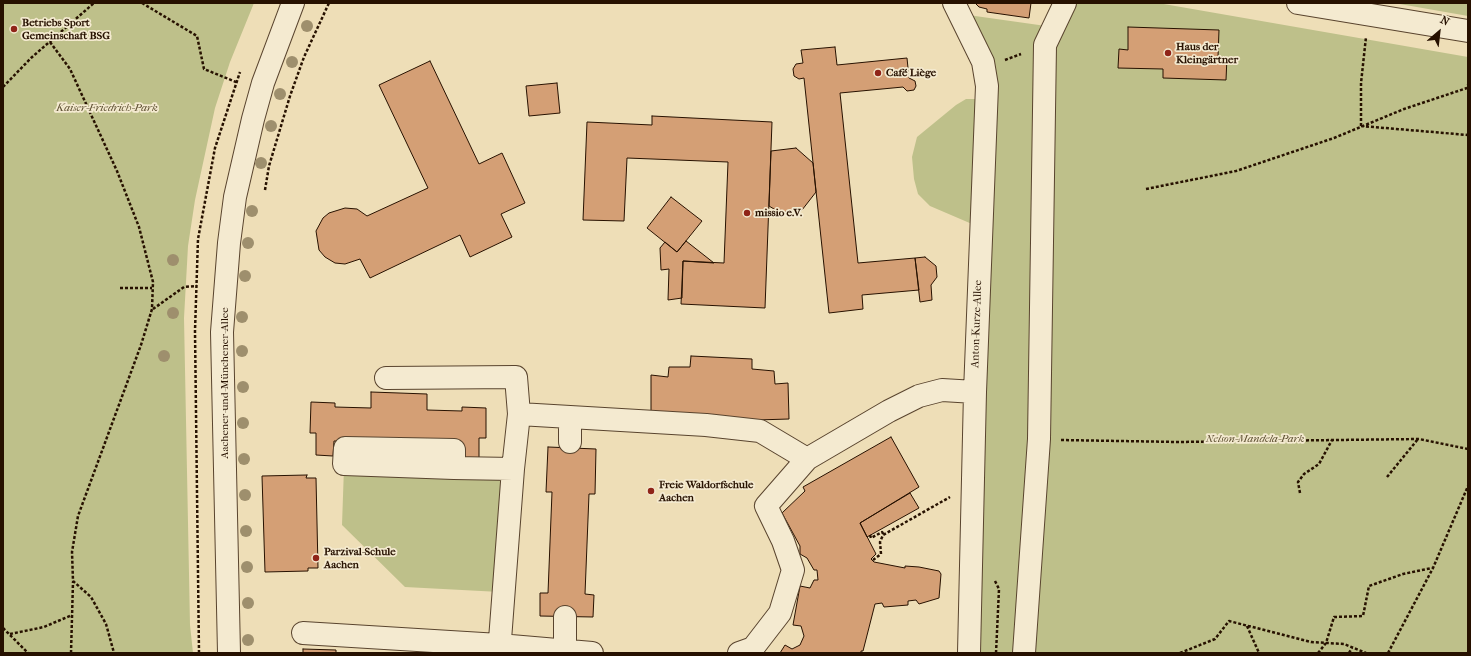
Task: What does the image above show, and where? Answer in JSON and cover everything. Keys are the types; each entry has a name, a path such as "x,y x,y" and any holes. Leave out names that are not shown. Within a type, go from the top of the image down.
{"street":[{"name":"Aachener-und-Münchener-Allee","path":"229,653 222,332 229,243 235,198 253,119 263,83 293,3"},
{"name":"Anton-Kurze-Allee","path":"954,3 983,62 986,86 975,392 969,653"},
{"path":"1024,653 1039,439 1045,45 1065,3"},
{"path":"1298,3 1369,16 1468,31"},
{"path":"394,383 516,377 518,414 499,649"},
{"path":"739,653 753,648 780,613 793,570 783,541 766,506 807,459 889,411 919,396 942,390 975,392"},
{"path":"518,414 706,425 760,431 807,459"},
{"path":"570,418 570,442"},
{"path":"454,468 514,469"},
{"path":"565,617 565,650"},
{"path":"303,633 499,649 565,650 592,653"}],"path":[{"path":"3,87 31,58 94,3"},
{"path":"142,3 197,36 204,69 236,82"},
{"path":"265,190 269,166 290,96 304,57 329,3"},
{"path":"1361,126 1361,83 1369,16"},
{"path":"50,42 70,69 117,171 139,227 149,261 152,288 152,309 141,345 78,516 72,552 73,581 71,653"},
{"path":"983,62 1002,61 1045,45"},
{"path":"1146,189 1236,171 1334,138 1404,108 1466,88 1468,85"},
{"path":"1361,126 1468,135"},
{"path":"152,309 184,287 197,286"},
{"path":"120,288 152,288"},
{"path":"1039,439 1178,442 1419,439 1468,449"},
{"path":"1300,492 1298,482 1304,474 1319,464 1332,439"},
{"path":"1387,478 1419,439"},
{"path":"872,560 881,554 880,542 884,535 974,483"},
{"path":"1388,653 1433,568 1468,486"},
{"path":"196,491 199,653"},
{"path":"870,535 871,538 882,532 884,535"},
{"path":"1318,653 1326,643 1334,617 1363,616 1369,586 1403,574 1433,568"},
{"path":"73,581 91,597 106,624 114,653"},
{"path":"10,634 44,627 72,615"},
{"path":"1180,653 1215,639 1229,621 1311,642 1344,644 1366,653"},
{"path":"1247,626 1259,653"},
{"path":"3,628 28,653"},
{"path":"1349,653 1352,648"}],"green space":[{"name":"Kaiser-Friedrich-Park","path":"3,3 254,3 230,62 215,108 195,200 188,246 184,318 190,625 193,653 3,653"},
{"name":"Nelson-Mandela-Park","path":"1075,3 1158,3 1468,57 1468,653 1033,653 1056,93 1054,50"},
{"path":"1394,3 1468,3 1468,16"},
{"path":"961,14 1046,26 1029,424 1017,653 971,653 988,111"},
{"path":"966,99 976,99 972,224 930,206 918,194 914,179 912,157 917,137 956,105"},
{"path":"344,467 511,472 500,592 405,587 342,525"}],"building":[{"path":"975,3 1031,3 1029,18 987,12 987,9 979,7"},
{"name":"Haus der Kleingärtner","path":"1128,27 1219,30 1218,57 1227,57 1226,80 1163,78 1163,69 1118,68 1119,49 1128,50"},
{"path":"835,47 837,65 907,58 909,78 915,81 916,86 914,90 907,91 903,87 840,93 858,263 915,258 919,290 862,295 863,309 829,313 804,78 799,79 794,76 793,69 796,64 803,63 801,50"},
{"path":"430,61 479,164 502,153 525,203 501,214 512,237 470,257 460,235 370,278 360,259 345,264 335,263 325,257 319,250 316,231 323,218 329,213 345,208 357,209 367,216 428,188 379,85"},
{"path":"557,83 560,113 529,116 526,86"},
{"name":"missio e.V.","path":"652,116 772,122 765,308 681,304 683,261 724,263 728,162 627,158 624,221 583,220 587,122 652,125"},
{"path":"796,148 813,163 816,192 802,210 779,212 769,206 771,151"},
{"path":"671,197 702,221 677,252 647,228"},
{"path":"686,241 714,263 683,261 682,298 668,300 669,269 661,270 660,248 665,242 677,252"},
{"path":"925,257 936,266 937,277 931,285 932,300 920,302 915,258"},
{"path":"691,356 752,359 752,369 774,371 775,384 788,383 789,419 723,421 651,414 651,375 668,377 669,367 690,367"},
{"path":"371,392 427,394 427,410 462,411 462,407 486,408 486,438 479,438 479,461 461,459 461,445 334,441 333,456 316,455 316,433 310,433 311,402 335,403 335,407 371,408"},
{"path":"891,437 919,487 860,523 876,554 871,559 874,562 905,568 905,566 919,567 939,571 941,574 939,598 919,604 916,600 908,601 908,605 884,607 882,603 875,604 863,651 861,651 861,653 780,653 785,645 792,649 800,645 804,636 801,626 793,625 800,586 810,588 814,580 818,580 817,570 814,570 807,558 800,554 800,546 782,513 805,491 803,487"},
{"path":"548,447 596,449 595,494 589,494 585,594 594,595 593,617 540,616 540,593 548,593 552,492 546,492"},
{"path":"307,475 306,478 316,478 318,568 308,568 308,571 265,572 262,476"},
{"path":"910,493 919,508 867,537 860,523"},
{"path":"303,649 336,650 336,653 303,653"}],"place":[{"name":"Betriebs Sport Gemeinschaft BSG","path":"14,29"},
{"name":"Haus der Kleingärtner","path":"1168,53"},
{"name":"Café Liège","path":"878,73"},
{"name":"missio e.V.","path":"747,213"},
{"name":"Freie Waldorfschule Aachen","path":"651,491"},
{"name":"Parzival-Schule Aachen","path":"316,558"}]}
